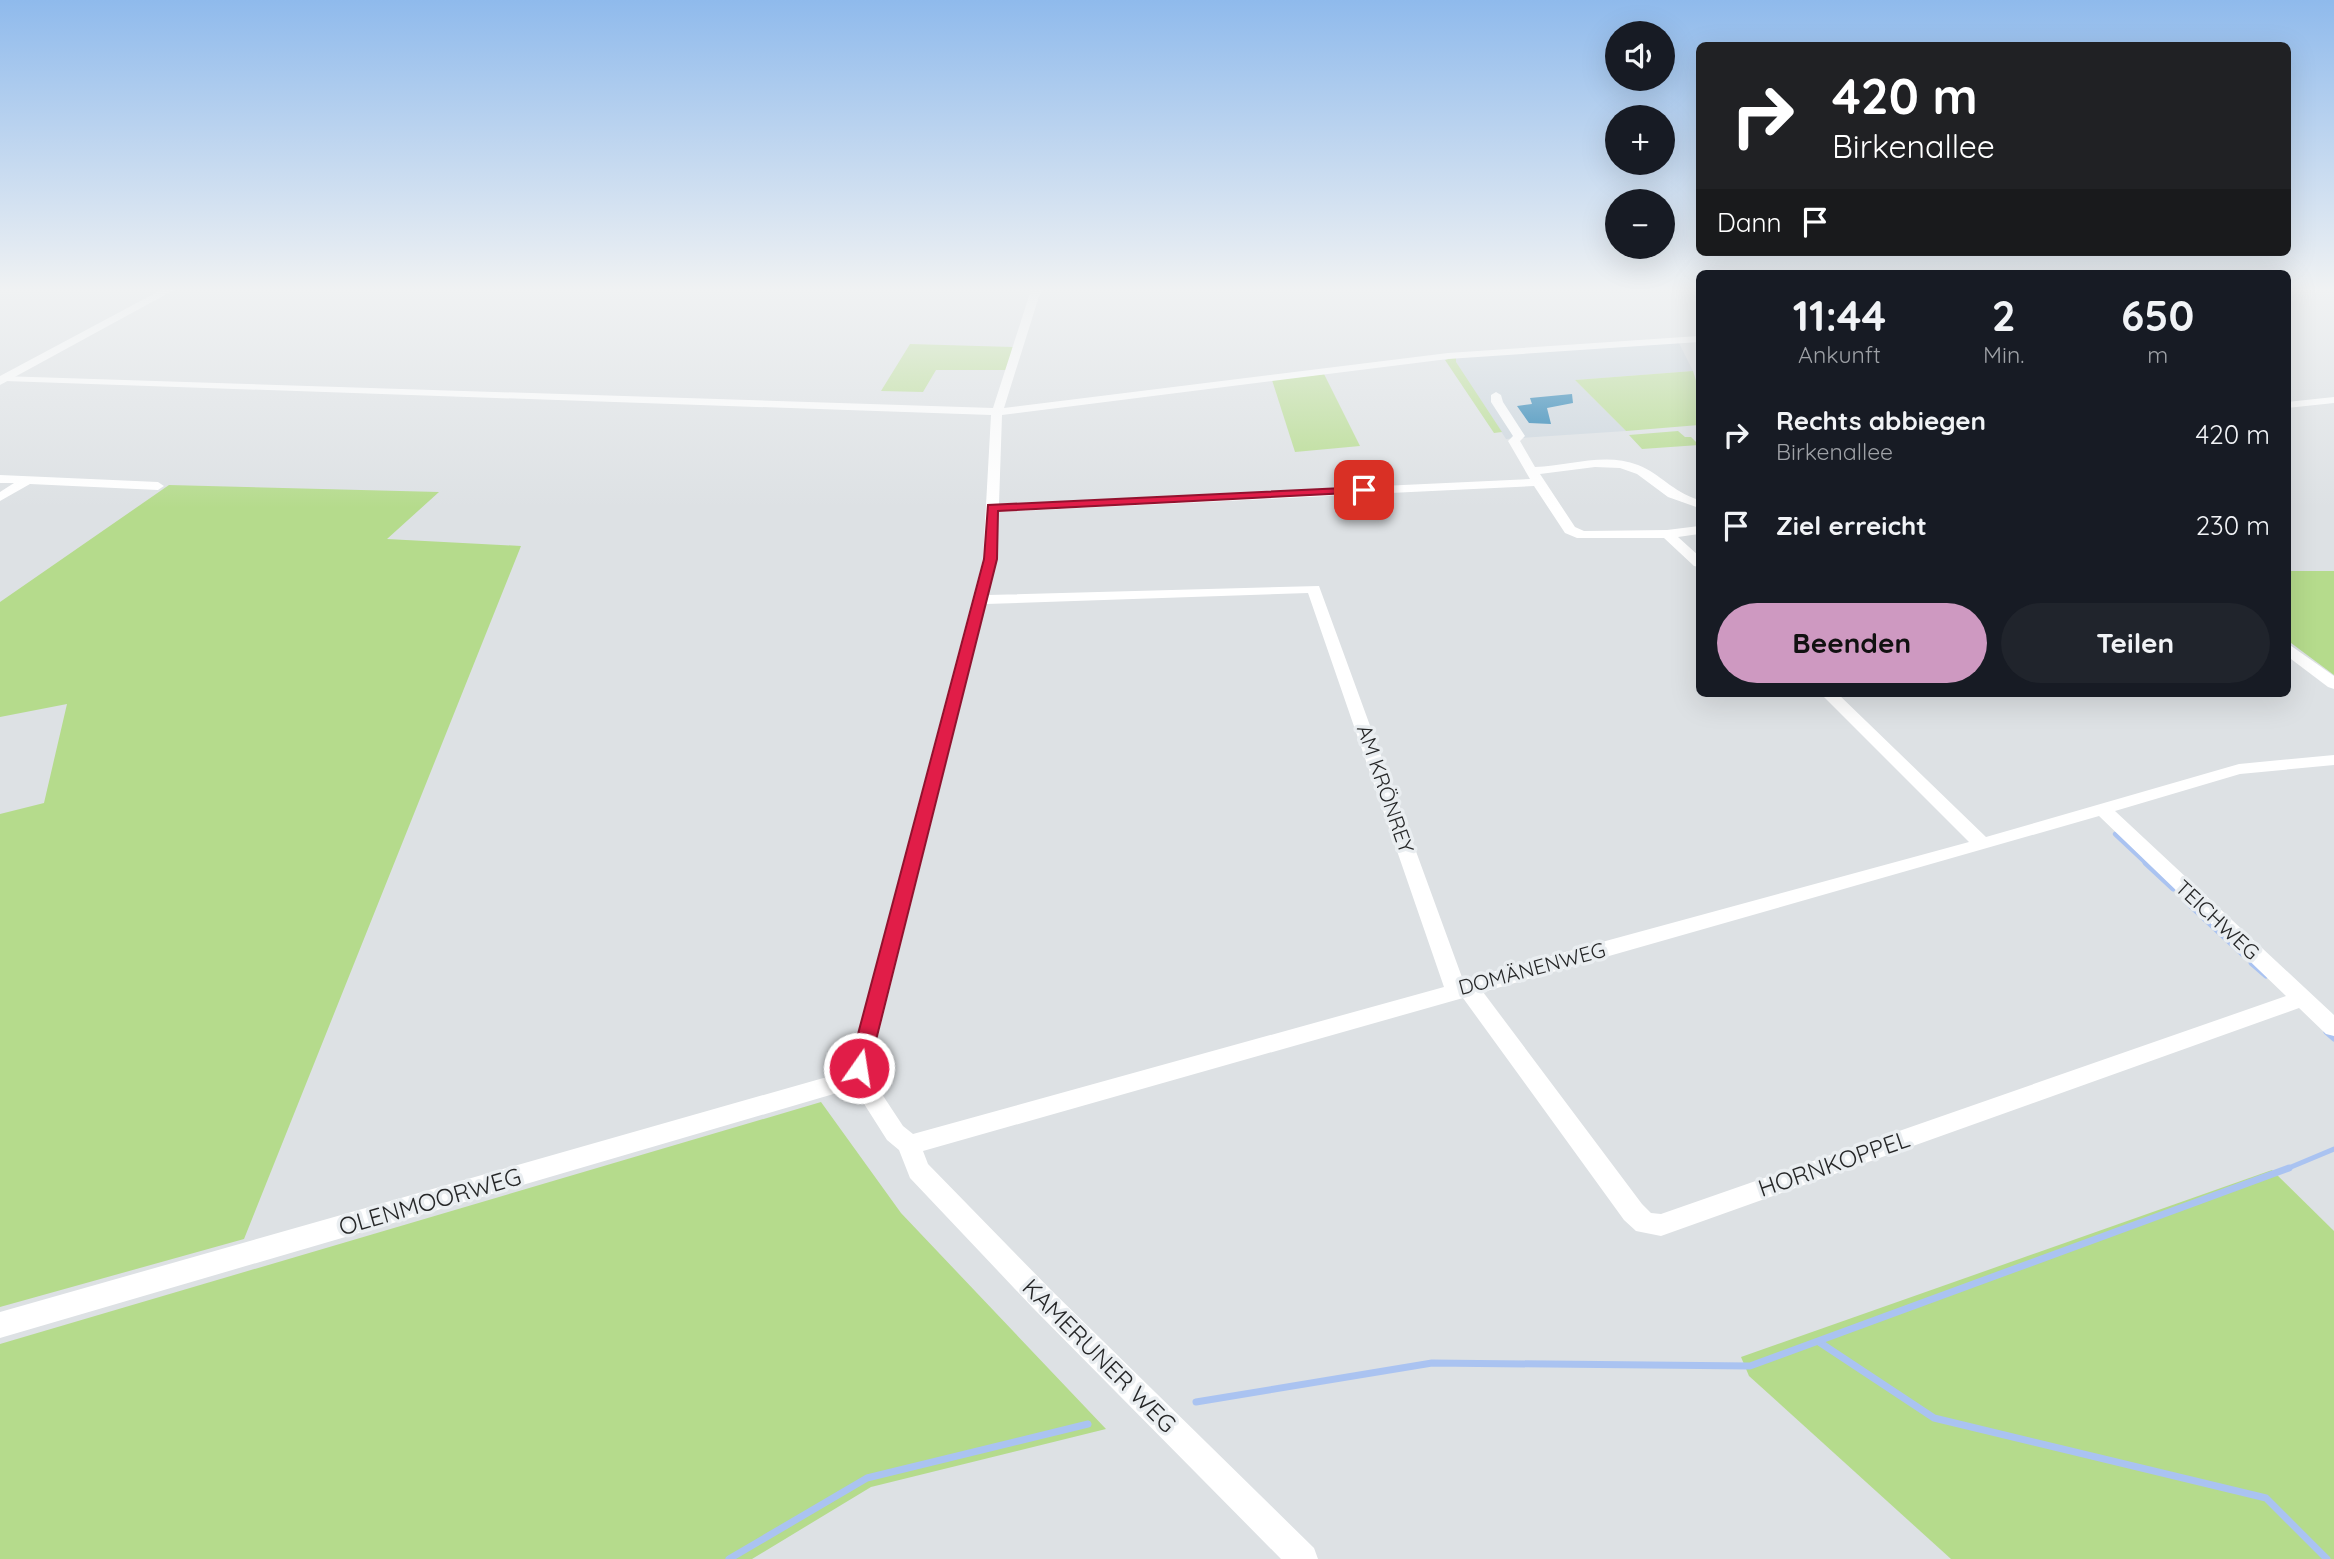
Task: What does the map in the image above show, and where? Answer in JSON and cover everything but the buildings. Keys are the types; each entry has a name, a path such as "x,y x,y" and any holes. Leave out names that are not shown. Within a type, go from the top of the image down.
{"main road":[{"path":"3,380 35,363"}],"street":[{"path":"910,1144 895,1133 859,1077 859,1068 990,559 997,412 1013,363"},
{"path":"3,380 997,412 1394,363"},
{"path":"1496,395 1497,402 1519,436 1514,441 1570,530 1582,535 1667,534 1696,530"},
{"path":"2291,405 2334,400"},
{"path":"992,508 1535,477 1593,464 1619,464 1641,471 1671,494 1696,503"},
{"path":"0,479 158,486"},
{"path":"0,497 27,480"},
{"path":"1667,534 1696,560"},
{"name":"AM KRÖNREY","path":"1308,572 1461,989"},
{"path":"980,600 1314,589"},
{"path":"2291,651 2334,684"},
{"path":"1832,697 1982,844"},
{"name":"DOMÄNENWEG","path":"910,1144 1982,844 2239,769 2334,760"},
{"name":"TEICHWEG","path":"2102,809 2334,1028"},
{"name":"HORNKOPPEL","path":"1461,989 1633,1212 1645,1223 1661,1225 2301,999"},
{"name":"OLENMOORWEG","path":"0,1325 859,1077"},
{"name":"KAMERUNER WEG","path":"910,1144 912,1157 919,1171 1042,1299 1303,1559"}],"shaded area":[{"path":"1455,363 1689,363 1693,371 1575,380 1626,431 1506,439"}],"green space":[{"path":"898,363 1009,363 1007,370 936,370 923,392 881,391"},
{"path":"1447,363 1456,363 1502,432 1494,433"},
{"path":"1693,371 1696,380 1696,425 1626,431 1575,380"},
{"path":"1324,374 1360,446 1295,452 1272,380"},
{"path":"1678,431 1685,437 1691,437 1696,445 1642,449 1629,435"},
{"path":"169,485 439,492 387,539 521,546 244,1239 0,1307 0,814 44,803 67,704 0,717 0,602"},
{"path":"2291,571 2334,571 2334,675 2291,643"},
{"path":"821,1102 901,1213 1106,1429 871,1487 752,1559 0,1559 0,1344"},
{"path":"2272,1170 2334,1231 2334,1559 1951,1559 1749,1376 1741,1357"}],"waterway":[{"path":"2115,834 2147,864"},
{"path":"2145,863 2173,889"},
{"path":"2185,901 2243,955"},
{"path":"2251,963 2266,976"},
{"path":"2326,1032 2334,1039"},
{"path":"2287,1169 2334,1149"},
{"path":"1196,1402 1432,1363 1750,1366 2287,1169"},
{"path":"1819,1342 1934,1418 2266,1498 2327,1559"},
{"path":"729,1559 867,1478 1088,1424"}],"route":[{"path":"859,1068 990,559 992,508 1364,490"}]}
